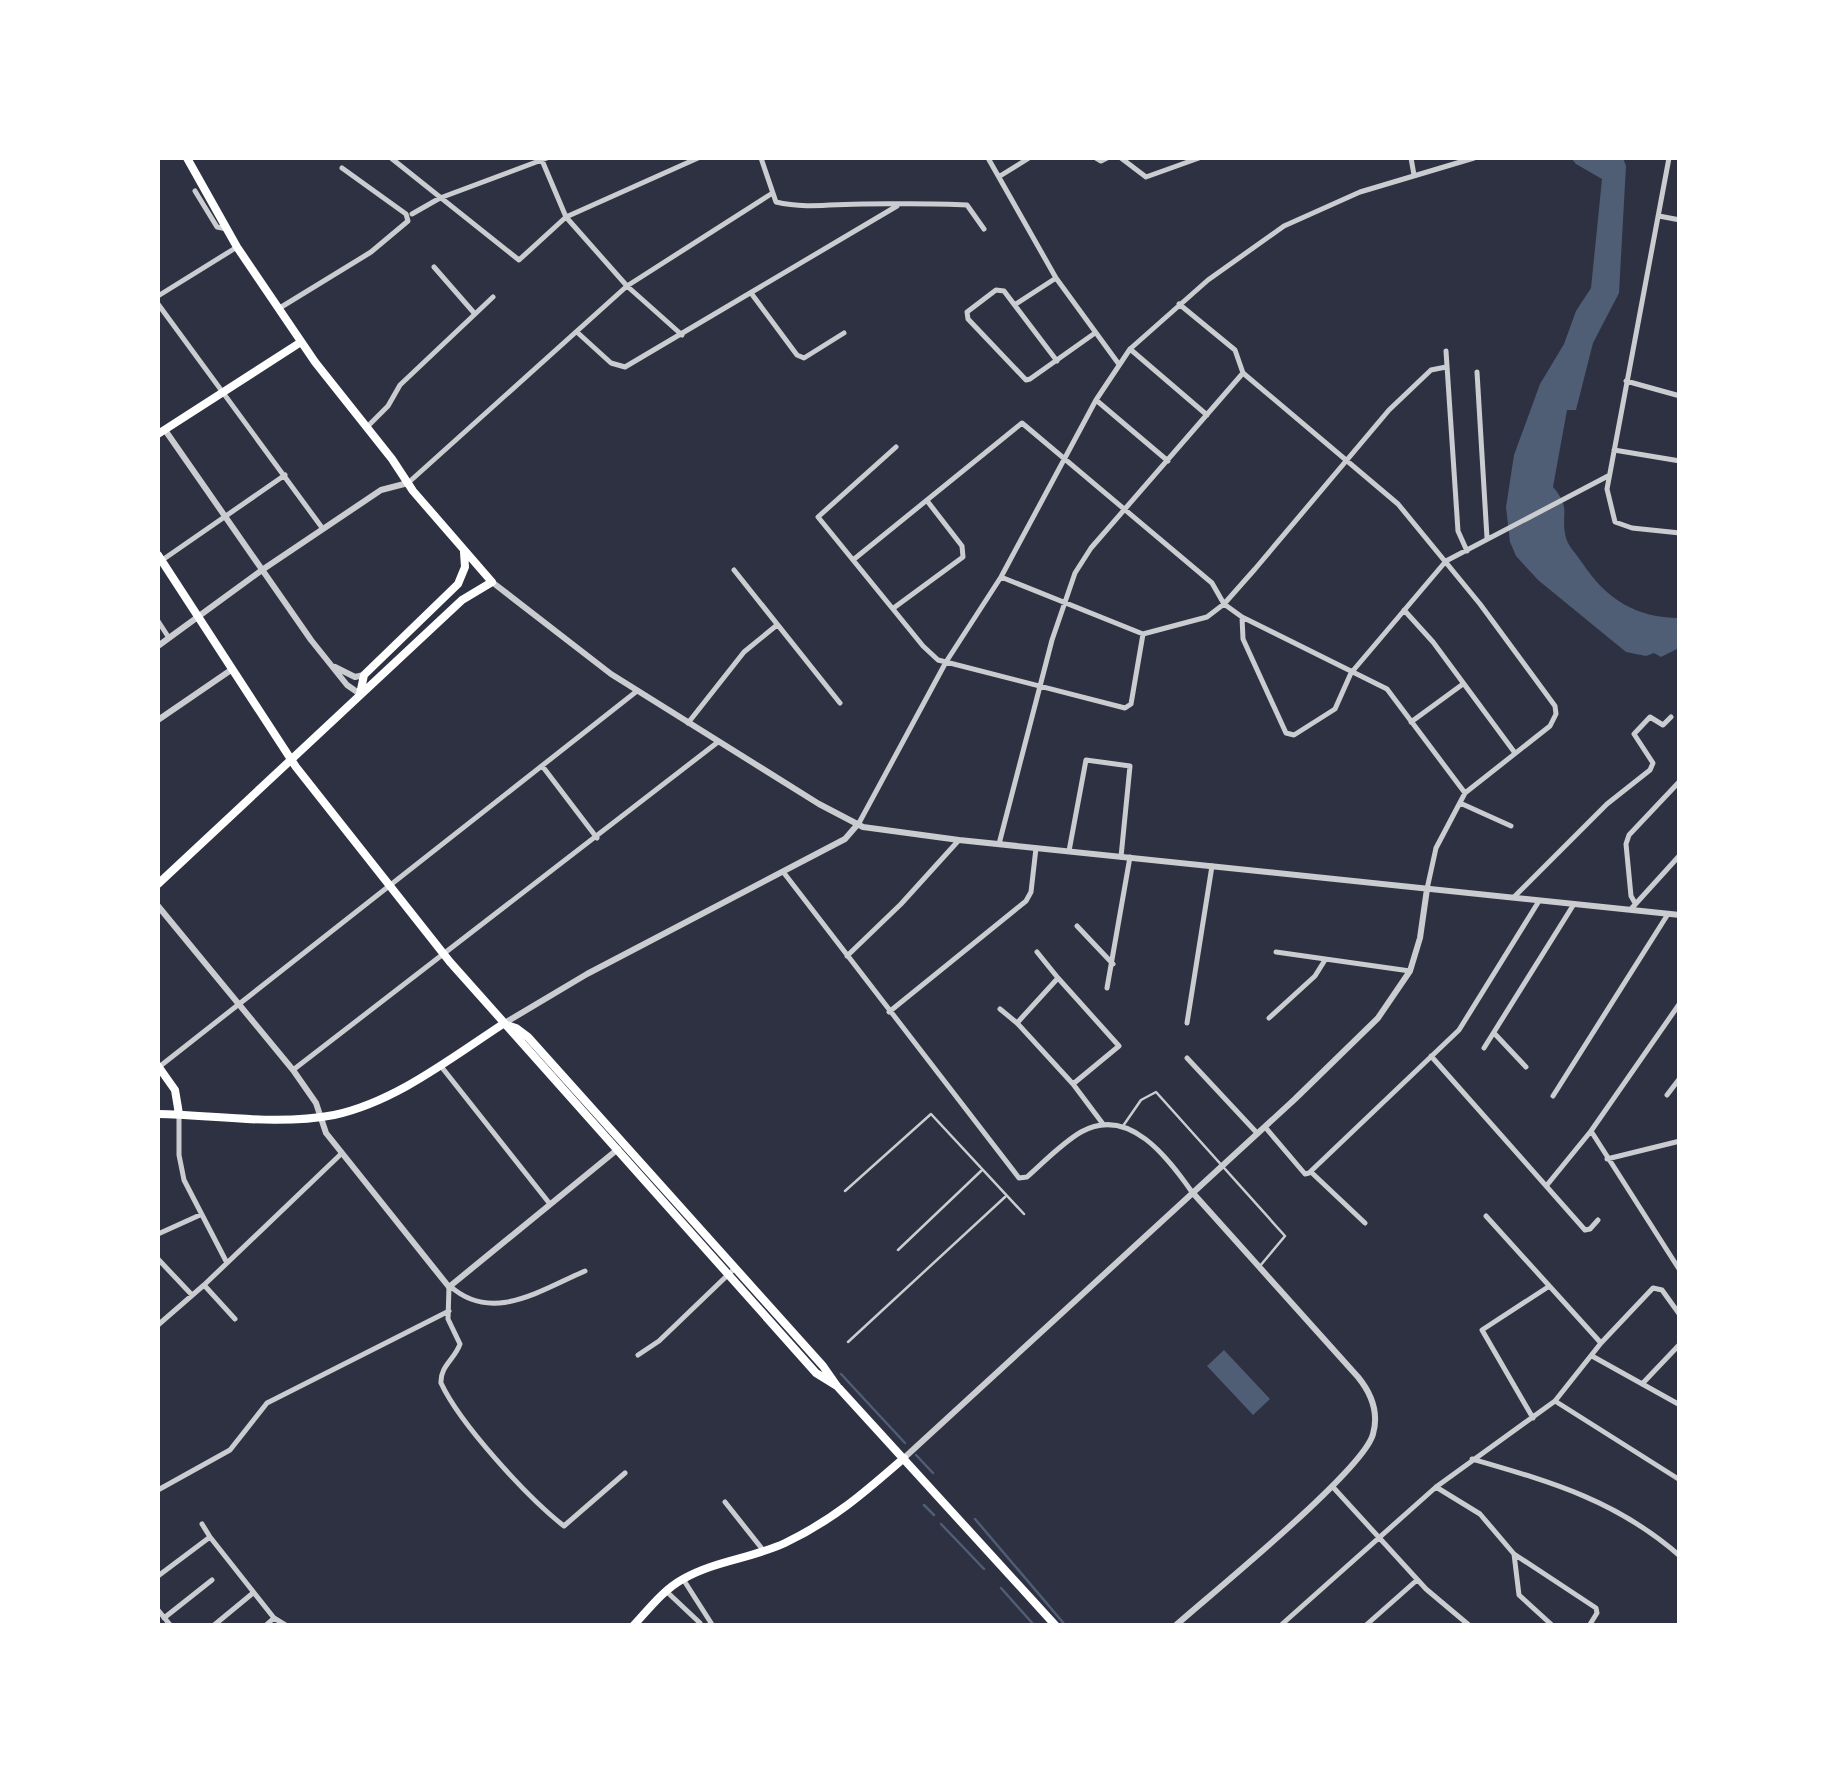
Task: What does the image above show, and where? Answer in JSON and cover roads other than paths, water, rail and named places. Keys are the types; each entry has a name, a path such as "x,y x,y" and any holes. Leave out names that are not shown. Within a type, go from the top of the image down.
{"main road":[{"path":"158,884 471,592 492,582 408,483 301,342 227,229 187,158"},
{"path":"161,432 301,342"},
{"path":"360,694 364,675 460,580 466,563 464,552"},
{"path":"159,560 290,759 444,954 503,1024 732,1271 816,1372 837,1386 1056,1626"},
{"path":"460,580 471,592"},
{"path":"158,1114 319,1117 366,1104 440,1065 503,1024"},
{"path":"158,1066 175,1090 179,1114"},
{"path":"633,1626 683,1579 765,1552 844,1510 904,1458"}],"street":[{"path":"391,158 516,259 566,217 698,158"},
{"path":"412,214 440,198 543,158 566,217 627,286 682,335"},
{"path":"760,158 776,202 967,205 984,229"},
{"path":"988,158 1056,278 1118,363"},
{"path":"1000,176 1029,158"},
{"path":"1096,158 1107,158"},
{"path":"1120,158 1146,178 1199,158"},
{"path":"1412,158 1414,175"},
{"path":"1434,158 1434,169"},
{"path":"503,1024 602,966 846,839 858,824 946,662 1001,577 1096,400 1130,349 1179,304 1252,246 1284,226 1360,192 1474,158"},
{"path":"1669,158 1606,489 1615,522 1632,528 1680,533"},
{"path":"278,309 371,252 408,221 406,214 342,168"},
{"path":"195,191 217,226 227,229"},
{"path":"158,646 381,490 408,483 627,286 770,194"},
{"path":"578,332 611,363 625,367 897,206"},
{"path":"1659,216 1680,220"},
{"path":"238,246 158,300 323,529"},
{"path":"434,267 475,314"},
{"path":"1016,304 1056,278"},
{"path":"1057,362 1004,291 996,290 967,315 1026,380 1057,362 1095,333"},
{"path":"750,293 797,355 804,358 844,334"},
{"path":"367,428 388,406 396,390 493,296"},
{"path":"904,1458 1378,1018 1410,971 1436,848 1465,792 1550,726 1556,714 1554,706 1446,561 1398,504 1243,373 1235,350 1179,304"},
{"path":"1130,349 1207,415"},
{"path":"1446,352 1458,531 1468,551"},
{"path":"1001,577 1143,634 1198,620 1224,604 1389,410 1431,370 1446,367"},
{"path":"1477,372 1487,538"},
{"path":"999,844 1040,685 1075,573 1091,548 1243,373"},
{"path":"1626,381 1680,396"},
{"path":"1096,400 1168,461"},
{"path":"158,420 161,432 329,664 346,685 360,694"},
{"path":"853,560 1022,423 1065,455 1212,583 1224,604 1242,617 1387,690 1465,792"},
{"path":"896,447 818,516 922,646 938,660 1129,707 1143,634"},
{"path":"1614,450 1680,461"},
{"path":"159,560 285,475"},
{"path":"1242,617 1243,639 1290,735 1335,709 1351,674 1446,561 1504,527 1608,476"},
{"path":"894,608 963,557 962,546 928,502"},
{"path":"734,570 840,703"},
{"path":"492,582 637,692 858,824 959,840 1512,899 1633,906 1680,916"},
{"path":"1403,609 1515,754"},
{"path":"158,621 169,638"},
{"path":"688,722 744,652 777,626"},
{"path":"329,664 356,677 364,675"},
{"path":"158,720 232,670"},
{"path":"1411,722 1463,684"},
{"path":"158,1066 637,692"},
{"path":"1512,899 1607,804 1650,770 1653,763 1634,736 1650,718 1664,724 1670,718"},
{"path":"293,1070 718,742"},
{"path":"1068,851 1086,760 1130,766 1125,857 1107,988"},
{"path":"542,767 597,838"},
{"path":"1633,906 1627,839 1634,826 1680,781"},
{"path":"1460,803 1511,826"},
{"path":"847,956 959,840"},
{"path":"890,1012 1026,900 1031,892 1036,848"},
{"path":"1633,906 1680,855"},
{"path":"1186,1024 1212,866"},
{"path":"784,873 1021,1179 1076,1135 1103,1124 1136,1132 1153,1145 1371,1396 1374,1432 1366,1452 1176,1626"},
{"path":"1264,1127 1305,1174 1311,1172 1459,1030 1539,901"},
{"path":"1484,1048 1574,904"},
{"path":"158,906 293,1070 316,1103 326,1133 462,1297 479,1304 506,1304 585,1271"},
{"path":"1553,1096 1668,914"},
{"path":"1077,926 1112,964"},
{"path":"1037,952 1119,1046 1073,1084"},
{"path":"1276,952 1410,971"},
{"path":"1269,1018 1315,976 1325,960"},
{"path":"1017,1024 1058,978"},
{"path":"1547,1185 1680,1003"},
{"path":"1000,1009 1073,1084 1103,1124"},
{"path":"1494,1033 1526,1067"},
{"path":"1432,1056 1586,1230 1598,1220"},
{"path":"1187,1058 1257,1134"},
{"path":"440,1065 551,1205"},
{"path":"1667,1095 1680,1078"},
{"path":"179,1114 181,1169 227,1263"},
{"path":"1590,1131 1679,1269"},
{"path":"1607,1159 1680,1141"},
{"path":"620,1148 450,1286 449,1322 460,1344 440,1377 446,1394 495,1455 563,1526 624,1473"},
{"path":"158,1325 342,1153"},
{"path":"1311,1172 1365,1223"},
{"path":"158,1234 201,1215"},
{"path":"1486,1216 1601,1343"},
{"path":"158,1259 192,1295"},
{"path":"638,1355 659,1341 732,1271"},
{"path":"204,1285 235,1319"},
{"path":"1533,1419 1482,1330 1548,1286"},
{"path":"1280,1626 1436,1487 1555,1401 1601,1343 1653,1288 1662,1290 1680,1314"},
{"path":"158,1490 230,1450 266,1403 449,1311"},
{"path":"1642,1384 1680,1344"},
{"path":"1592,1356 1680,1405"},
{"path":"1555,1401 1680,1480"},
{"path":"1472,1459 1593,1497 1634,1521 1680,1556"},
{"path":"1332,1486 1417,1580 1470,1626"},
{"path":"1436,1487 1480,1514 1514,1554 1596,1608 1589,1626"},
{"path":"726,1502 765,1552"},
{"path":"202,1524 274,1618 287,1626"},
{"path":"158,1576 210,1538"},
{"path":"1514,1554 1518,1594 1553,1626"},
{"path":"683,1579 713,1626"},
{"path":"164,1618 212,1580"},
{"path":"1365,1626 1417,1580"},
{"path":"666,1591 700,1622"},
{"path":"212,1626 254,1593"},
{"path":"158,1610 170,1626"},
{"path":"265,1626 274,1618"}],"lane":[{"path":"1122,1127 1141,1100 1156,1092 1286,1236 1259,1268"},
{"path":"845,1191 929,1115 1024,1214"},
{"path":"898,1250 982,1170"},
{"path":"848,1342 1006,1196"}],"water":[{"path":"1571,158 1623,158 1626,166 1619,293 1593,343 1576,410 1567,410 1553,487 1564,506 1567,541 1602,587 1636,610 1679,618 1679,648 1661,657 1626,652 1538,580 1516,556 1510,542 1506,507 1514,455 1540,384 1591,288 1602,179"},
{"path":"1224,1350 1270,1399 1253,1415 1207,1366"}],"waterway":[{"path":"841,1374 905,1443"},
{"path":"916,1455 933,1473"},
{"path":"924,1505 934,1515"},
{"path":"975,1519 1066,1626"},
{"path":"941,1524 984,1569"},
{"path":"1001,1588 1034,1625"}]}
